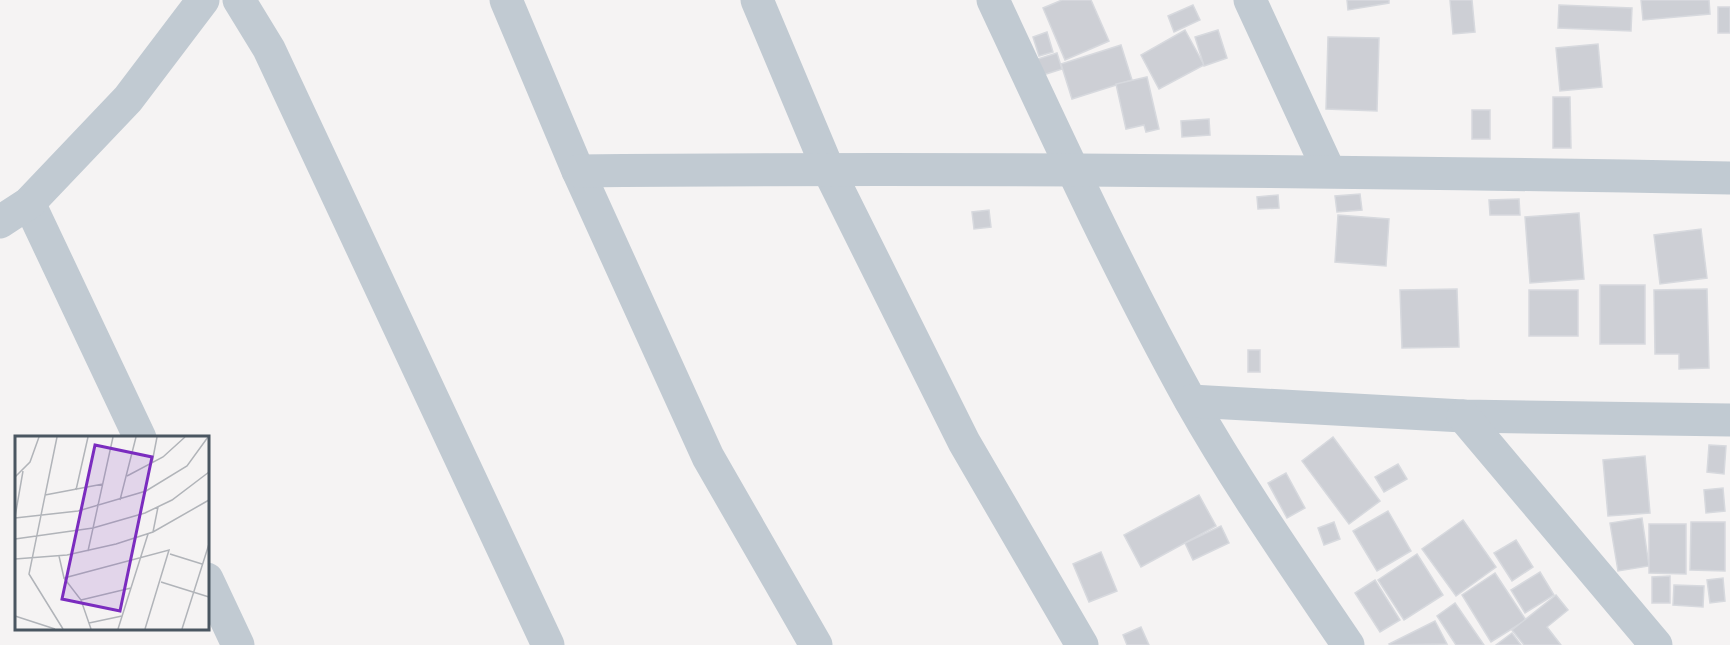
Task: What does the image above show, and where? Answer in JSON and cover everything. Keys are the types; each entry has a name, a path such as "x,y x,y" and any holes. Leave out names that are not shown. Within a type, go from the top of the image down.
{"street":[{"path":"0,222 29,203 128,99 203,0"},
{"path":"240,0 274,60 548,645"},
{"path":"506,0 578,171 708,458 816,645"},
{"path":"757,0 828,169 964,442 1082,645"},
{"path":"993,0 1072,170 1137,301 1191,401 1249,499 1348,645"},
{"path":"1250,0 1329,171"},
{"path":"578,171 828,169 1329,171 1730,178"},
{"path":"29,203 139,436"},
{"path":"1191,401 1463,416 1730,420"},
{"path":"1463,416 1656,645"},
{"path":"208,581 238,645"}],"building":[{"path":"1062,0 1091,0 1109,41 1065,60 1043,8"},
{"path":"1347,0 1389,0 1389,3 1348,10"},
{"path":"1450,0 1472,0 1475,32 1453,34"},
{"path":"1641,0 1709,0 1710,14 1643,20"},
{"path":"1193,5 1200,20 1174,32 1168,16"},
{"path":"1559,5 1632,8 1631,31 1558,28"},
{"path":"1718,7 1730,7 1730,33 1718,33"},
{"path":"1185,30 1204,65 1159,89 1141,55"},
{"path":"1218,30 1227,58 1204,66 1195,37"},
{"path":"1047,32 1053,52 1039,56 1033,37"},
{"path":"1328,37 1379,38 1377,111 1326,109"},
{"path":"1598,44 1602,87 1560,91 1556,48"},
{"path":"1121,45 1132,80 1072,99 1061,64"},
{"path":"1057,53 1062,69 1043,75 1038,59"},
{"path":"1147,77 1159,129 1146,132 1144,125 1126,129 1116,84"},
{"path":"1553,97 1570,97 1571,148 1553,148"},
{"path":"1472,110 1490,110 1490,139 1472,139"},
{"path":"1209,119 1210,135 1182,137 1181,121"},
{"path":"1360,194 1362,210 1337,212 1335,196"},
{"path":"1278,195 1279,208 1258,209 1257,197"},
{"path":"1519,199 1520,215 1490,215 1489,200"},
{"path":"989,210 991,227 974,229 972,212"},
{"path":"1579,213 1584,279 1530,283 1525,217"},
{"path":"1338,215 1389,219 1386,266 1335,262"},
{"path":"1701,229 1707,278 1660,284 1654,235"},
{"path":"1600,285 1645,285 1645,344 1600,344"},
{"path":"1457,289 1459,347 1402,348 1400,290"},
{"path":"1707,289 1709,368 1679,369 1679,354 1655,354 1654,290"},
{"path":"1529,290 1578,290 1578,336 1529,336"},
{"path":"1248,350 1260,350 1260,372 1248,372"},
{"path":"1333,437 1380,501 1349,524 1302,461"},
{"path":"1709,445 1726,446 1724,474 1707,472"},
{"path":"1645,456 1650,513 1608,516 1603,460"},
{"path":"1398,464 1407,479 1384,492 1375,477"},
{"path":"1286,473 1305,508 1287,518 1268,483"},
{"path":"1723,488 1725,511 1706,513 1704,490"},
{"path":"1199,495 1216,526 1141,567 1124,535"},
{"path":"1388,511 1411,551 1377,571 1353,531"},
{"path":"1642,518 1649,566 1618,571 1610,523"},
{"path":"1463,520 1496,567 1456,596 1422,549"},
{"path":"1334,522 1340,539 1324,545 1318,528"},
{"path":"1691,522 1725,522 1725,571 1690,570"},
{"path":"1649,524 1686,524 1686,574 1649,573"},
{"path":"1221,526 1229,543 1193,560 1185,543"},
{"path":"1516,540 1533,567 1512,581 1494,553"},
{"path":"1101,552 1117,591 1089,602 1073,564"},
{"path":"1417,554 1443,595 1404,620 1378,580"},
{"path":"1540,572 1554,595 1525,613 1511,590"},
{"path":"1495,573 1526,620 1491,642 1462,595"},
{"path":"1670,576 1670,603 1652,603 1652,577"},
{"path":"1723,578 1725,601 1710,603 1707,580"},
{"path":"1375,580 1400,620 1380,632 1355,593"},
{"path":"1674,585 1704,586 1703,607 1673,605"},
{"path":"1556,595 1568,610 1547,627 1561,645 1524,645 1512,630"},
{"path":"1455,603 1484,645 1456,645 1437,616"},
{"path":"1435,621 1447,644 1389,644"},
{"path":"1141,627 1149,645 1127,645 1123,635"},
{"path":"1512,633 1521,645 1496,645"}]}
